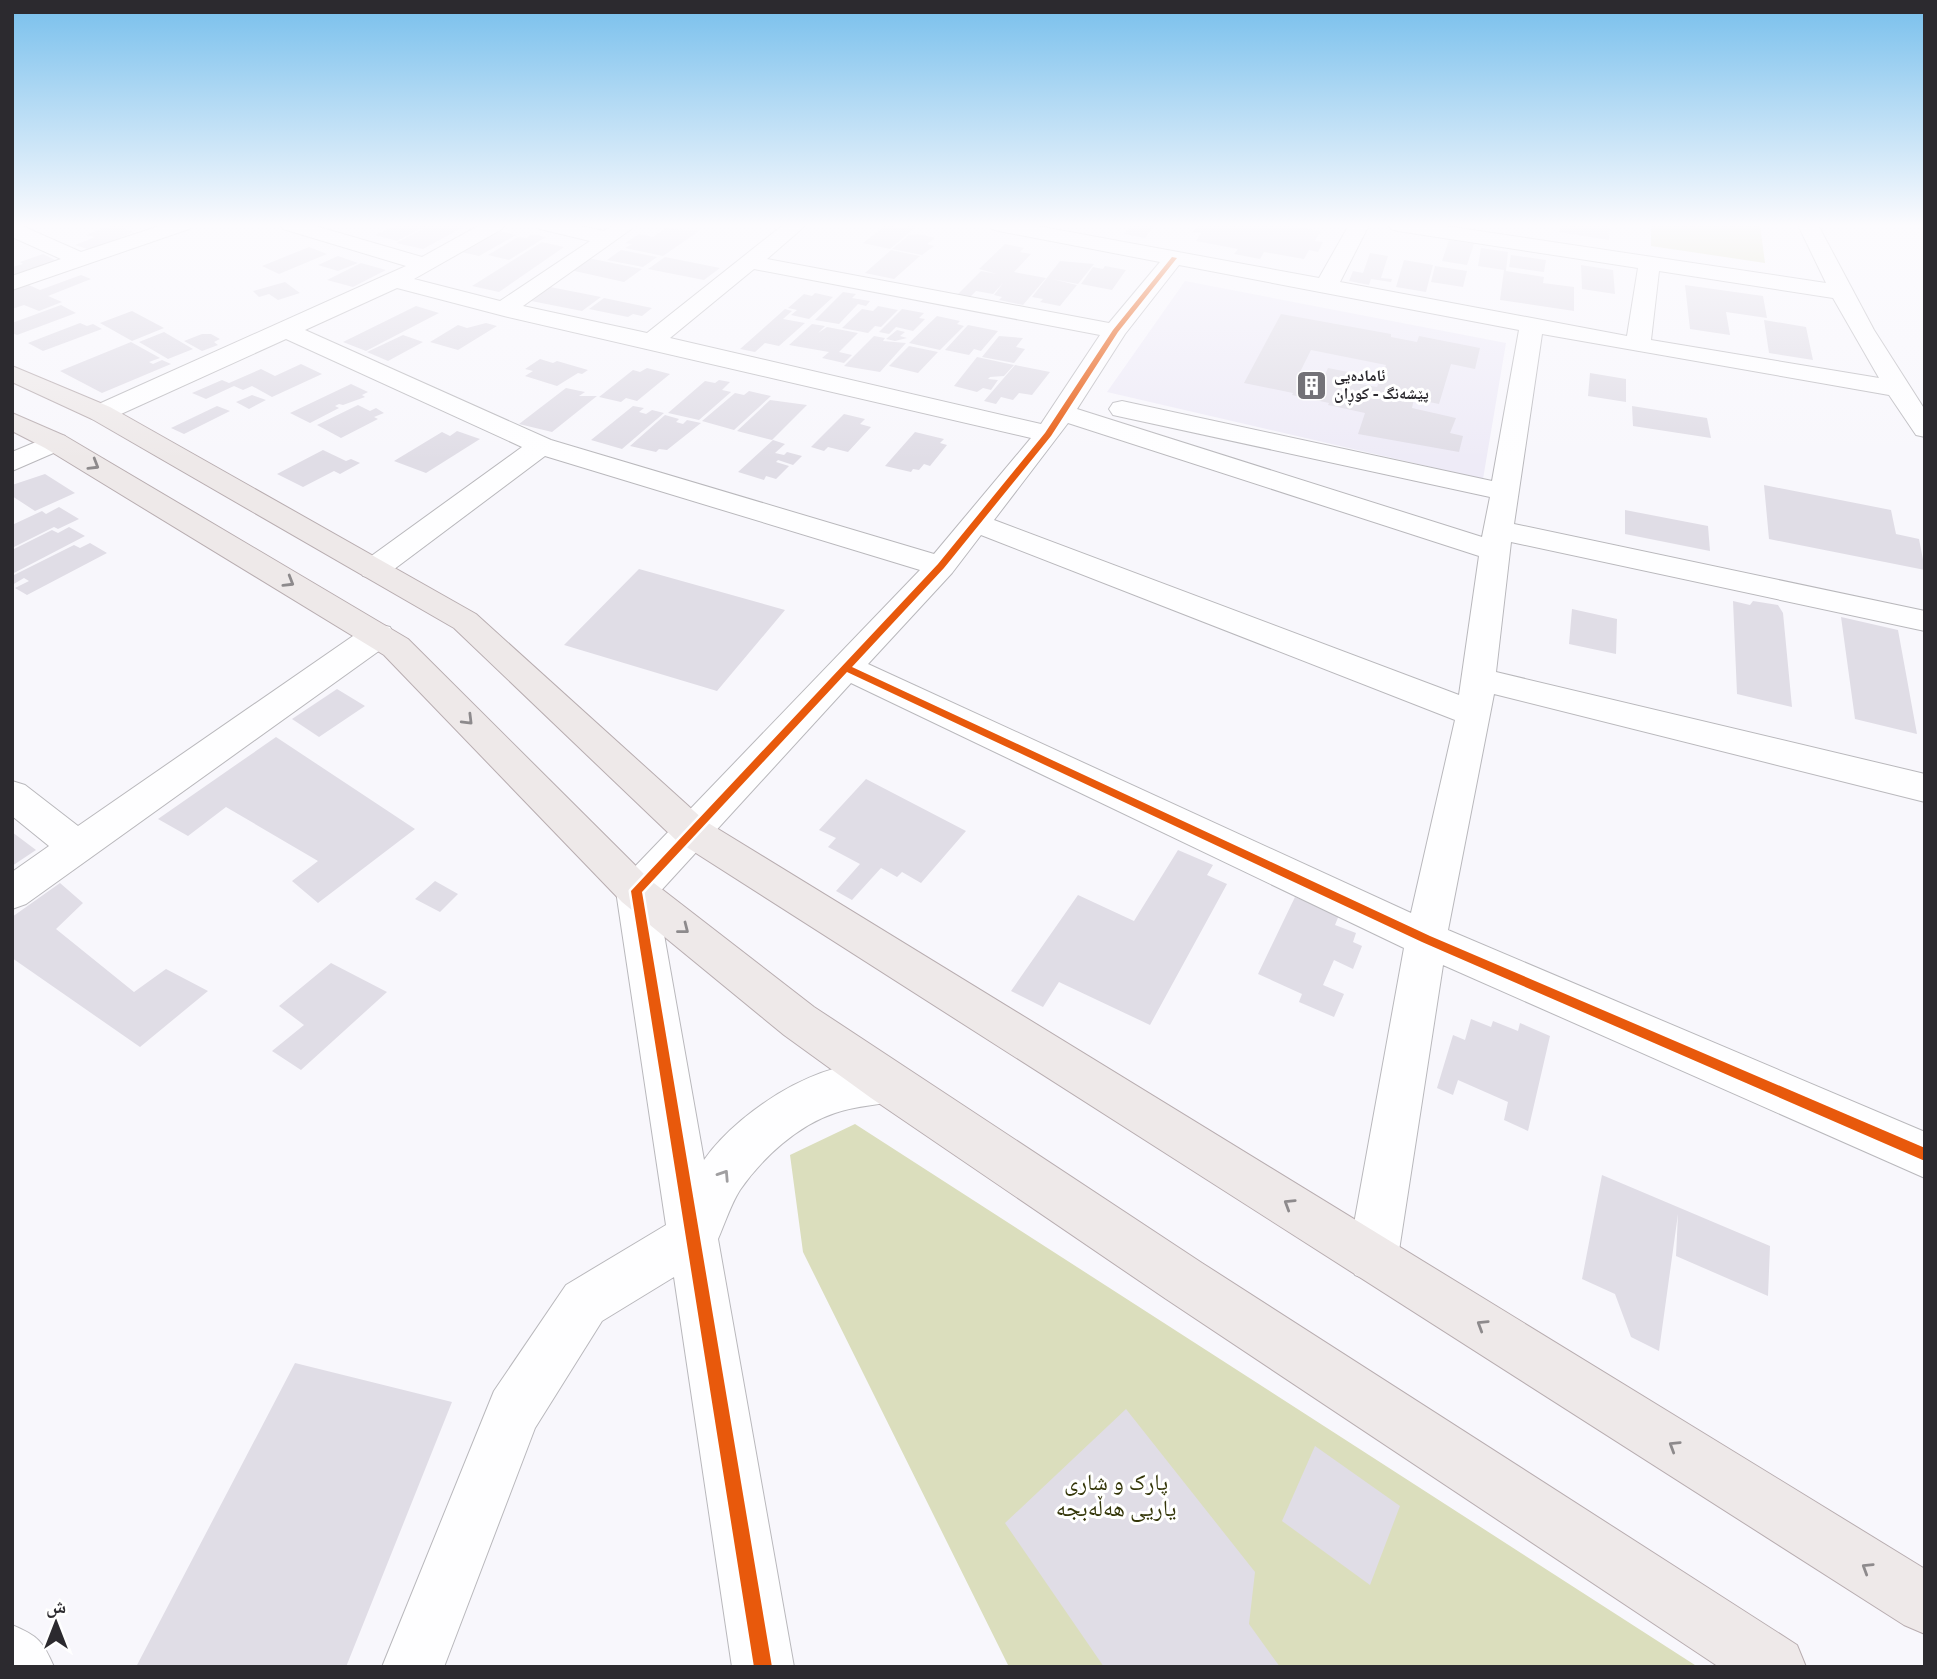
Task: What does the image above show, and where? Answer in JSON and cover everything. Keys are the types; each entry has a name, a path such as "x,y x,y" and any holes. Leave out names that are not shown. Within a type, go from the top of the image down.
{"main road":[{"path":"12,373 101,413 465,621 691,831 1925,1604"},
{"path":"12,421 55,442 396,647 636,891 799,1021 1184,1282 1775,1667"}],"street":[{"path":"101,413 345,303"},
{"path":"482,303 652,341 1505,492"},
{"path":"504,309 512,303"},
{"path":"652,341 699,303"},
{"path":"969,303 1115,331"},
{"path":"763,1667 636,891 941,566 1060,415 1115,331 1137,303"},
{"path":"1415,303 1639,345 1905,381"},
{"path":"1639,345 1644,303"},
{"path":"1846,303 1881,366 1905,381 1925,429"},
{"path":"1373,1257 1426,939 1476,696 1497,541 1532,325"},
{"path":"286,330 541,446 941,566"},
{"path":"1060,415 1497,541 1925,621"},
{"path":"12,463 55,442"},
{"path":"374,569 541,446"},
{"path":"976,523 1476,696 1925,788"},
{"path":"12,893 378,635"},
{"path":"845,667 1426,939 1925,1155"},
{"path":"12,795 77,847"},
{"path":"413,1667 514,1411 584,1303 694,1236 722,1175 746,1146 789,1111 828,1093 861,1085 887,1083"},
{"path":"12,1656 23,1667"}],"shaded area":[{"path":"1169,303 1301,303 1506,343 1483,479 1107,392"}],"green space":[{"name":"پارک و شاری یاریی ھەڵەبجە","path":"855,1124 1698,1667 1009,1667 803,1252 790,1155"}],"building":[{"path":"12,303 59,303 39,311 24,305 12,309"},
{"path":"543,303 592,303 582,311"},
{"path":"597,303 630,303 652,308 642,316 633,314 628,317 589,309"},
{"path":"793,303 826,303 809,319 791,315 797,310 788,308"},
{"path":"832,303 868,303 866,306 858,304 839,324 815,320"},
{"path":"1523,303 1574,303 1574,311"},
{"path":"1687,303 1764,303 1767,318 1726,312 1730,335 1690,329"},
{"path":"61,305 76,313 17,335 12,333 12,323"},
{"path":"416,306 439,313 366,351 343,342"},
{"path":"878,306 898,310 881,327 875,326 868,333 842,328 862,309 873,311"},
{"path":"785,309 792,311 783,319 805,323 779,346 765,343 755,352 740,349"},
{"path":"902,309 924,313 919,318 925,319 913,331 896,327 889,334 879,332"},
{"path":"132,311 164,328 132,341 100,323"},
{"name":"ئامادەیی پێشەنگ - کوڕان","path":"1281,314 1391,334 1391,337 1417,342 1419,336 1480,348 1475,369 1451,364 1439,404 1414,399 1412,408 1456,418 1450,433 1463,436 1459,452 1358,434 1365,413 1244,383","holes":["1311,350 1386,365 1377,387 1344,381 1348,372 1328,368 1324,377 1300,372"]},
{"path":"937,316 960,321 957,324 964,326 940,350 909,343"},
{"path":"1764,320 1806,327 1813,360 1769,353"},
{"path":"80,323 87,326 93,324 102,329 43,351 28,343"},
{"path":"486,323 497,326 458,350 430,342 458,325 467,328"},
{"path":"812,324 825,326 818,333 827,327 858,333 839,352 852,355 844,363 822,358 829,352 789,345"},
{"path":"968,325 998,331 981,351 974,349 969,355 945,350"},
{"path":"897,330 905,332 900,336 907,338 895,341 886,339"},
{"path":"164,332 193,349 168,359 139,342"},
{"path":"202,334 211,334 220,339 214,342 218,345 202,351 184,341"},
{"path":"403,335 423,342 388,361 367,352"},
{"path":"874,336 885,338 883,341 906,343 880,372 844,366"},
{"path":"999,336 1023,338 1016,347 1025,349 1014,363 982,357"},
{"path":"131,342 160,358 149,362 153,364 162,360 171,364 102,393 60,371"},
{"path":"909,346 938,352 918,373 889,366"},
{"path":"977,357 1014,365 1004,376 988,379 998,380 991,390 983,388 977,392 954,386"},
{"path":"540,359 588,370 557,386 525,376 533,371 525,369"},
{"path":"301,364 322,374 272,397 252,386 243,390 234,386 206,399 192,393 222,380 229,383 261,369 275,376"},
{"path":"1015,365 1050,372 1032,395 1019,393 1013,400 1001,397 996,404 984,401"},
{"path":"647,368 670,374 637,401 626,398 621,402 599,397 633,370 640,372"},
{"path":"1590,373 1626,379 1626,402 1588,396"},
{"path":"719,380 730,382 722,390 731,392 699,420 668,413 705,381 715,383"},
{"path":"351,384 368,392 362,395 365,397 339,404 335,406 339,408 310,423 290,413"},
{"path":"566,388 585,392 579,396 597,396 552,432 519,424"},
{"path":"749,391 771,396 734,430 702,421 735,393 744,395"},
{"path":"252,395 266,400 249,409 236,402"},
{"path":"770,400 807,405 772,440 737,431"},
{"path":"358,405 370,411 376,408 384,413 374,417 378,419 341,438 317,425"},
{"path":"217,406 230,411 184,434 171,428"},
{"path":"633,406 644,408 639,412 646,414 652,410 664,413 622,449 591,440"},
{"path":"1632,406 1707,418 1711,438 1633,426"},
{"path":"844,414 865,419 860,424 871,427 848,452 828,447 824,451 811,447"},
{"path":"665,415 679,419 676,422 683,424 687,420 701,423 667,450 659,449 656,452 630,446"},
{"path":"457,431 480,439 426,473 394,461 442,432 450,436"},
{"path":"915,432 944,439 940,443 947,445 930,466 924,464 919,470 913,469 911,472 885,466"},
{"path":"773,440 785,444 775,453 784,455 787,452 802,456 793,465 778,460 776,462 789,466 776,479 766,476 764,480 738,472"},
{"path":"323,450 346,461 351,459 360,463 340,474 334,471 303,487 277,474"},
{"path":"45,474 75,493 35,511 12,496 12,485"},
{"path":"1764,485 1891,510 1896,534 1919,539 1925,570 1769,539"},
{"path":"59,507 79,519 58,529 54,527 12,548 12,525 42,511 46,514"},
{"path":"1625,510 1708,526 1710,551 1625,534"},
{"path":"69,527 85,536 12,574 12,550 52,530 58,533"},
{"path":"90,543 107,553 27,595 15,588 29,581 24,578 12,585 12,576 74,545 80,548"},
{"path":"639,569 785,610 717,691 564,645"},
{"path":"1733,601 1750,605 1753,601 1778,605 1783,613 1792,707 1737,694"},
{"path":"1572,609 1617,619 1616,654 1569,644"},
{"path":"1841,617 1898,630 1917,734 1855,719"},
{"path":"337,689 365,706 319,737 292,719"},
{"path":"276,737 415,829 318,903 292,881 318,861 226,807 188,836 158,819"},
{"path":"866,779 966,831 921,883 902,872 897,877 881,868 852,900 836,891 860,864 828,847 836,838 819,830"},
{"path":"12,832 36,850 12,866"},
{"path":"1178,850 1213,865 1207,875 1227,884 1150,1025 1059,982 1043,1007 1011,991 1078,895 1134,921"},
{"path":"435,881 458,894 440,912 415,899"},
{"path":"60,883 83,903 56,929 134,992 166,969 208,991 140,1047 12,958 12,917"},
{"path":"1295,897 1339,915 1335,925 1356,933 1353,942 1362,946 1353,969 1334,960 1323,985 1344,994 1334,1017 1299,1002 1302,994 1258,974"},
{"path":"331,963 387,992 301,1070 272,1051 304,1025 279,1006"},
{"path":"1471,1019 1491,1027 1493,1021 1518,1031 1520,1023 1550,1036 1528,1131 1504,1120 1508,1102 1458,1080 1453,1095 1437,1088 1453,1035 1465,1040"},
{"path":"1602,1175 1770,1246 1768,1296 1676,1256 1678,1214 1659,1351 1631,1337 1615,1294 1582,1279"},
{"path":"295,1363 452,1402 346,1667 136,1667"},
{"path":"1126,1409 1255,1572 1249,1624 1280,1667 1104,1667 1005,1523"},
{"path":"1315,1446 1400,1506 1370,1585 1282,1521"}],"cycle path":[{"path":"763,1667 636,891 941,566 1048,434 1115,331 1137,303"},
{"path":"845,667 1426,939 1925,1155"}],"place":[{"name":"ئامادەیی پێشەنگ - کوڕان","path":"1311,385"}]}
